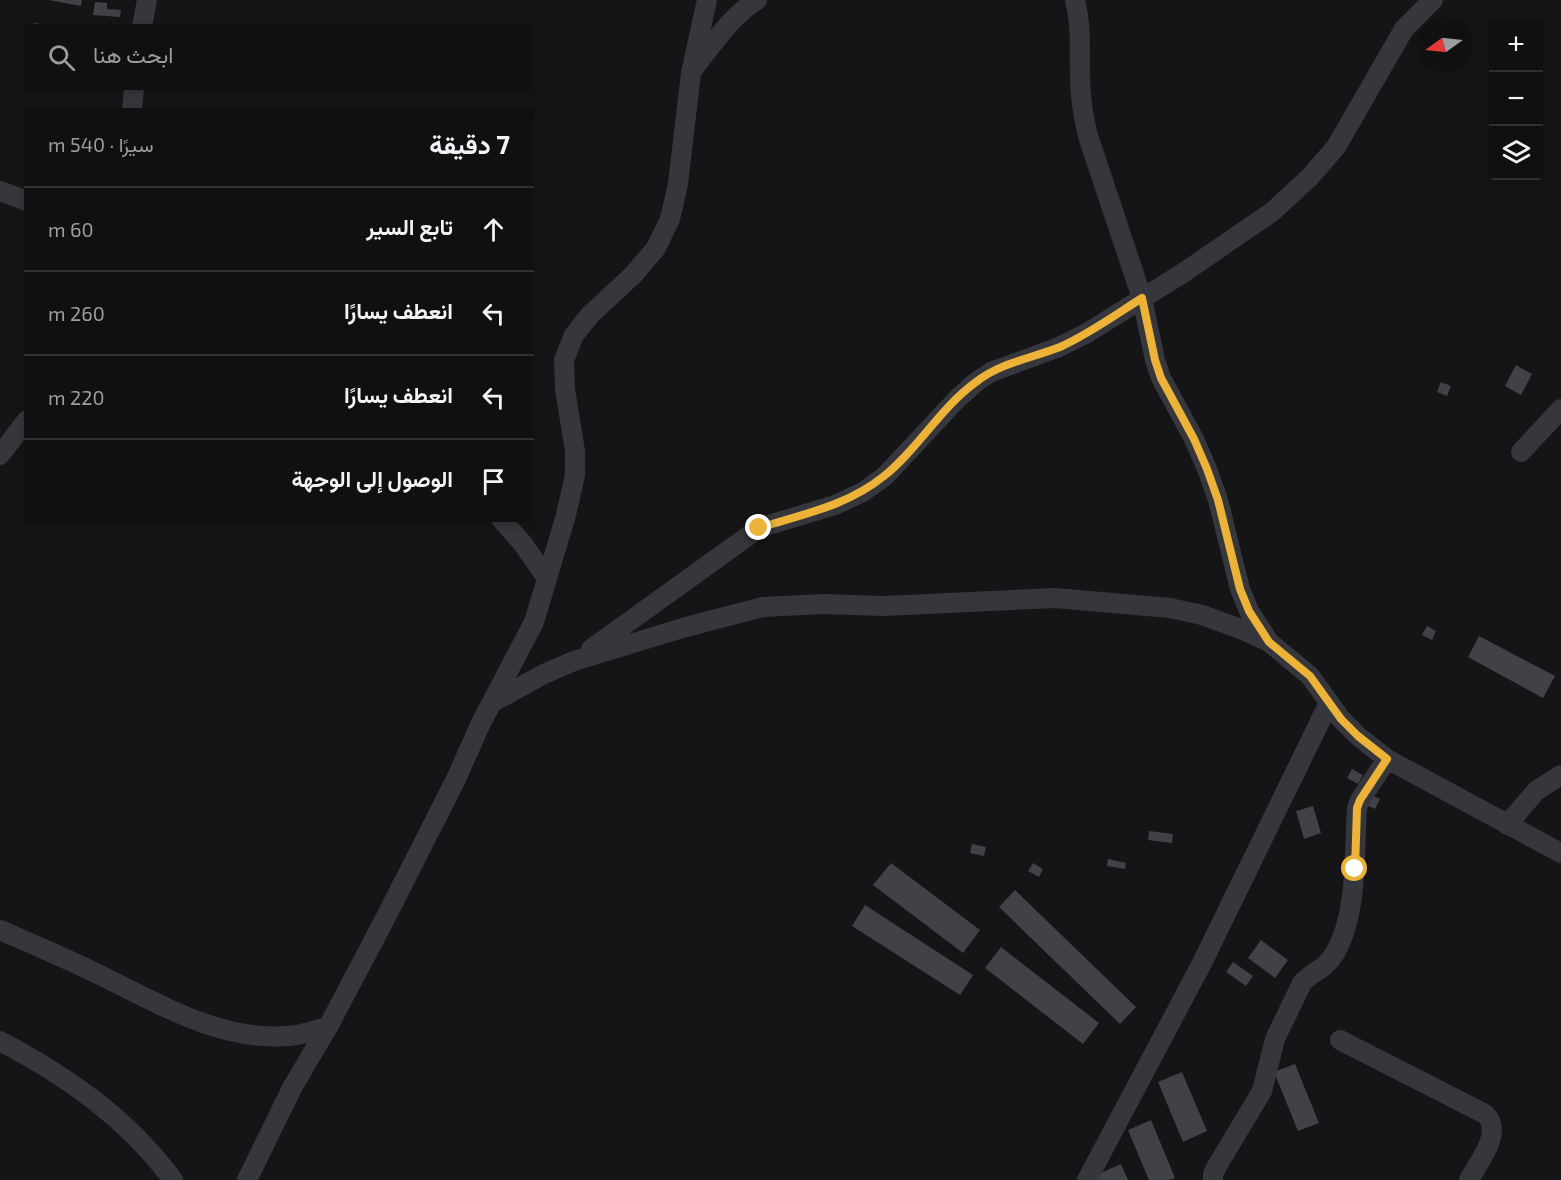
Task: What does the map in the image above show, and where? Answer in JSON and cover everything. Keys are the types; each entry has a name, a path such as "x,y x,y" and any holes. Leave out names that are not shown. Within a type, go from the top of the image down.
{"street":[{"path":"143,24 147,0"},
{"path":"247,1180 292,1086 328,1027 534,622 566,515 576,464 565,389 564,360 574,335 590,315 642,266 656,248 670,219 678,184 691,73 707,0"},
{"path":"691,73 724,31 747,6 757,0"},
{"path":"1075,0 1080,22 1081,97 1088,136 1142,298 1155,360 1161,378 1194,439 1207,469 1218,500 1240,589 1249,611 1269,642"},
{"path":"574,662 759,528 835,505 863,492 885,476 957,399 991,372 1078,338 1272,212 1309,178 1336,147 1404,29 1432,0"},
{"path":"132,108 134,90"},
{"path":"0,191 24,200"},
{"path":"1521,452 1561,409"},
{"path":"0,456 24,424"},
{"path":"504,522 546,576"},
{"path":"493,702 544,674 574,662 686,627 763,607 823,604 883,606 1055,598 1170,608 1202,615 1269,642 1310,676 1329,703 1358,736 1387,759 1561,854"},
{"path":"1087,1180 1202,963 1329,703"},
{"path":"1213,1180 1217,1166 1262,1091 1275,1039 1302,983 1327,964 1340,942 1346,924 1355,869 1357,808 1387,759"},
{"path":"1507,825 1536,791 1561,775"},
{"path":"0,930 70,960 184,1016 213,1026 275,1036 298,1035 328,1027"},
{"path":"1340,1040 1485,1114 1491,1120 1493,1132 1469,1180"},
{"path":"0,1041 63,1076 102,1105 131,1133 173,1180"}],"building":[{"path":"49,0 82,0 81,6"},
{"path":"95,2 107,3 107,9 121,10 120,17 93,15"},
{"path":"1516,365 1532,374 1521,395 1505,386"},
{"path":"1441,382 1451,386 1447,396 1437,392"},
{"path":"1427,626 1436,631 1432,640 1422,635"},
{"path":"1479,636 1555,676 1543,698 1468,657"},
{"path":"1352,769 1363,775 1358,784 1347,778"},
{"path":"1370,794 1380,799 1375,809 1365,804"},
{"path":"1313,806 1321,833 1304,839 1296,811"},
{"path":"1149,831 1173,834 1172,843 1148,840"},
{"path":"972,844 986,847 984,856 970,853"},
{"path":"1108,859 1126,863 1125,869 1107,866"},
{"path":"891,863 980,930 963,953 873,885"},
{"path":"1033,863 1043,869 1039,877 1028,871"},
{"path":"1015,890 1136,1007 1120,1024 999,907"},
{"path":"865,905 973,975 960,995 852,926"},
{"path":"1261,940 1288,960 1275,978 1248,958"},
{"path":"1001,947 1099,1023 1083,1044 985,968"},
{"path":"1233,962 1253,976 1246,986 1226,972"},
{"path":"1295,1064 1319,1123 1298,1131 1274,1072"},
{"path":"1182,1072 1207,1131 1183,1142 1158,1082"},
{"path":"1151,1120 1175,1178 1149,1180 1128,1130"},
{"path":"1121,1164 1128,1180 1099,1180 1096,1175"}],"route":[{"path":"759,528 835,505 863,492 885,476 957,399 976,382 991,372 1059,347 1087,333 1142,298 1161,378 1194,439 1207,469 1218,500 1240,589 1249,611 1269,642 1310,676 1341,719 1387,759 1357,808 1355,869"}]}
